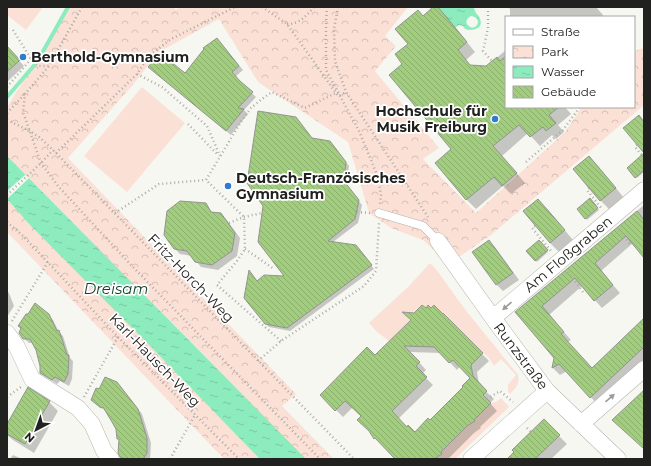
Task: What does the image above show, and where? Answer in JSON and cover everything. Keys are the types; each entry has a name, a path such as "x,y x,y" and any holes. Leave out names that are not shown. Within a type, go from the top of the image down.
{"street":[{"name":"Am Floßgraben","path":"493,318 644,190"},
{"name":"Runzstraße","path":"438,241 547,391 618,459"},
{"path":"9,327 32,379 78,408 92,424 104,451 111,459"},
{"path":"581,424 644,369"},
{"path":"471,459 547,391"}],"lane":[{"path":"379,213 423,226 438,241"}],"path":[{"path":"7,113 49,66 82,7"},
{"path":"56,153 137,74 149,56 170,39 235,7"},
{"path":"262,7 288,24 339,96"},
{"path":"288,24 294,24 305,18 314,7"},
{"path":"258,361 281,341 364,286 376,271 381,195 378,177 359,131 326,70 327,7"},
{"path":"338,7 334,28 335,61 346,92 356,110 426,213 429,220"},
{"path":"343,7 349,7"},
{"path":"488,7 488,28 483,51 492,61"},
{"path":"13,30 31,59 39,66 49,66"},
{"path":"7,87 31,59"},
{"path":"137,74 162,87 207,126 220,157"},
{"path":"206,180 242,120 251,108 262,98 272,92 305,108 336,93"},
{"path":"339,96 346,92"},
{"path":"25,94 23,112 41,163 58,186 132,266 320,459"},
{"path":"526,162 563,130 579,108"},
{"name":"Fritz-Horch-Weg","path":"7,120 30,131 53,150 354,459"},
{"path":"188,124 220,157"},
{"path":"637,145 635,147 644,158"},
{"path":"7,195 53,150"},
{"path":"115,213 158,184 206,180 244,217 245,249 217,285 281,341"},
{"path":"228,224 244,217 262,212"},
{"name":"Karl-Hausch-Weg","path":"7,222 23,236 118,337 239,459"},
{"path":"245,249 274,269"},
{"path":"9,327 48,262"},
{"path":"78,408 118,337"},
{"path":"487,399 500,391 513,402"},
{"path":"170,459 195,415"}],"green space":[{"path":"7,7 43,7 26,30 7,15"},
{"path":"69,7 173,7 176,10 180,7 408,7 385,36 396,46 375,71 439,148 423,159 476,213 565,132 581,108 635,108 635,51 644,48 644,105 491,235 447,265 423,240 391,228 369,213 348,142 258,82 219,19 159,52 131,87 68,158 296,394 282,406 334,459 224,459 7,232 7,107"},
{"path":"142,87 185,123 127,192 84,156"},
{"path":"430,263 518,375 517,386 510,394 508,392 508,385 516,375 501,359 494,366 489,358 434,305 431,308 428,305 426,308 422,305 408,317 411,320 389,341 377,332 369,323 409,286"},
{"path":"501,398 509,407 455,459 434,459 441,454 441,452 467,426 475,421 474,420 491,403 496,402"}],"water":[{"path":"438,7 474,7 481,22 479,27 474,30 468,30 459,25 455,28","holes":["471,16 475,17 478,24 474,27 467,25 468,18"]},
{"name":"Dreisam","path":"7,156 306,459 260,459 31,226 7,199"}],"pier":[{"path":"25,175 29,178 7,199 7,191"}],"building":[{"path":"433,7 438,7 467,42 458,50 470,65 486,66 497,57 500,61 505,57 505,108 558,108 549,115 556,123 546,131 543,127 530,137 519,125 493,146 517,173 502,186 494,177 466,200 435,163 451,149 389,75 402,64 395,54 408,44 395,29 418,10 423,16"},
{"path":"217,38 239,66 232,72 253,92 238,108 244,109 226,131 148,67 160,53 185,73 204,49 203,48"},
{"path":"7,46 20,60 7,72"},
{"path":"258,111 296,117 312,138 330,141 346,162 344,181 359,200 355,219 328,241 356,245 372,265 287,328 265,324 244,298 249,270 257,281 264,275 284,276 258,242 263,206 247,183"},
{"path":"639,115 644,122 644,153 623,128"},
{"path":"644,153 644,170 635,178 627,168"},
{"path":"589,156 616,188 600,201 573,169"},
{"path":"590,198 598,208 585,219 577,209"},
{"path":"538,199 565,230 550,243 523,211"},
{"path":"180,201 206,203 211,212 221,213 235,233 232,251 212,265 195,262 187,251 174,249 164,235 167,211"},
{"path":"637,211 644,220 644,258 626,236 595,263 613,285 594,301 575,278 542,306 564,332 561,334 592,368 644,318 644,347 590,398 559,364 552,368 554,358 515,312"},
{"path":"489,240 513,273 496,285 472,252"},
{"path":"539,240 548,250 535,261 526,251"},
{"path":"35,303 49,314 57,331 59,330 67,355 69,355 68,374 64,382 55,377 52,380 40,373 36,350 30,339 23,339 19,333 21,328 18,326"},
{"path":"422,305 426,308 428,305 431,308 434,305 483,353 471,365 473,376 487,391 483,395 491,403 474,420 475,421 467,426 441,452 442,454 434,459 395,459 357,420 361,416 345,401 335,411 320,395 367,347 375,355 411,320 402,312 414,313","holes":["404,346 434,347 449,363 453,360 470,378 430,420 428,418 415,432 408,425 407,427 392,411 427,377 416,366 420,362"]},
{"path":"105,377 117,382 138,409 147,438 147,453 143,459 125,459 120,457 118,453 119,439 117,439 116,429 103,407 101,408 91,400 96,388 99,389"},
{"path":"28,387 50,401 25,444 7,434 7,424"},
{"path":"644,390 644,449 612,420"},
{"path":"544,419 560,435 535,459 507,459 514,452 512,450"}],"waterway":[{"path":"7,97 37,62 68,7"}],"place":[{"name":"Berthold-Gymnasium","path":"23,57"},
{"name":"Hochschule für Musik Freiburg","path":"495,119"},
{"name":"Deutsch-Französisches Gymnasium","path":"228,186"}]}
